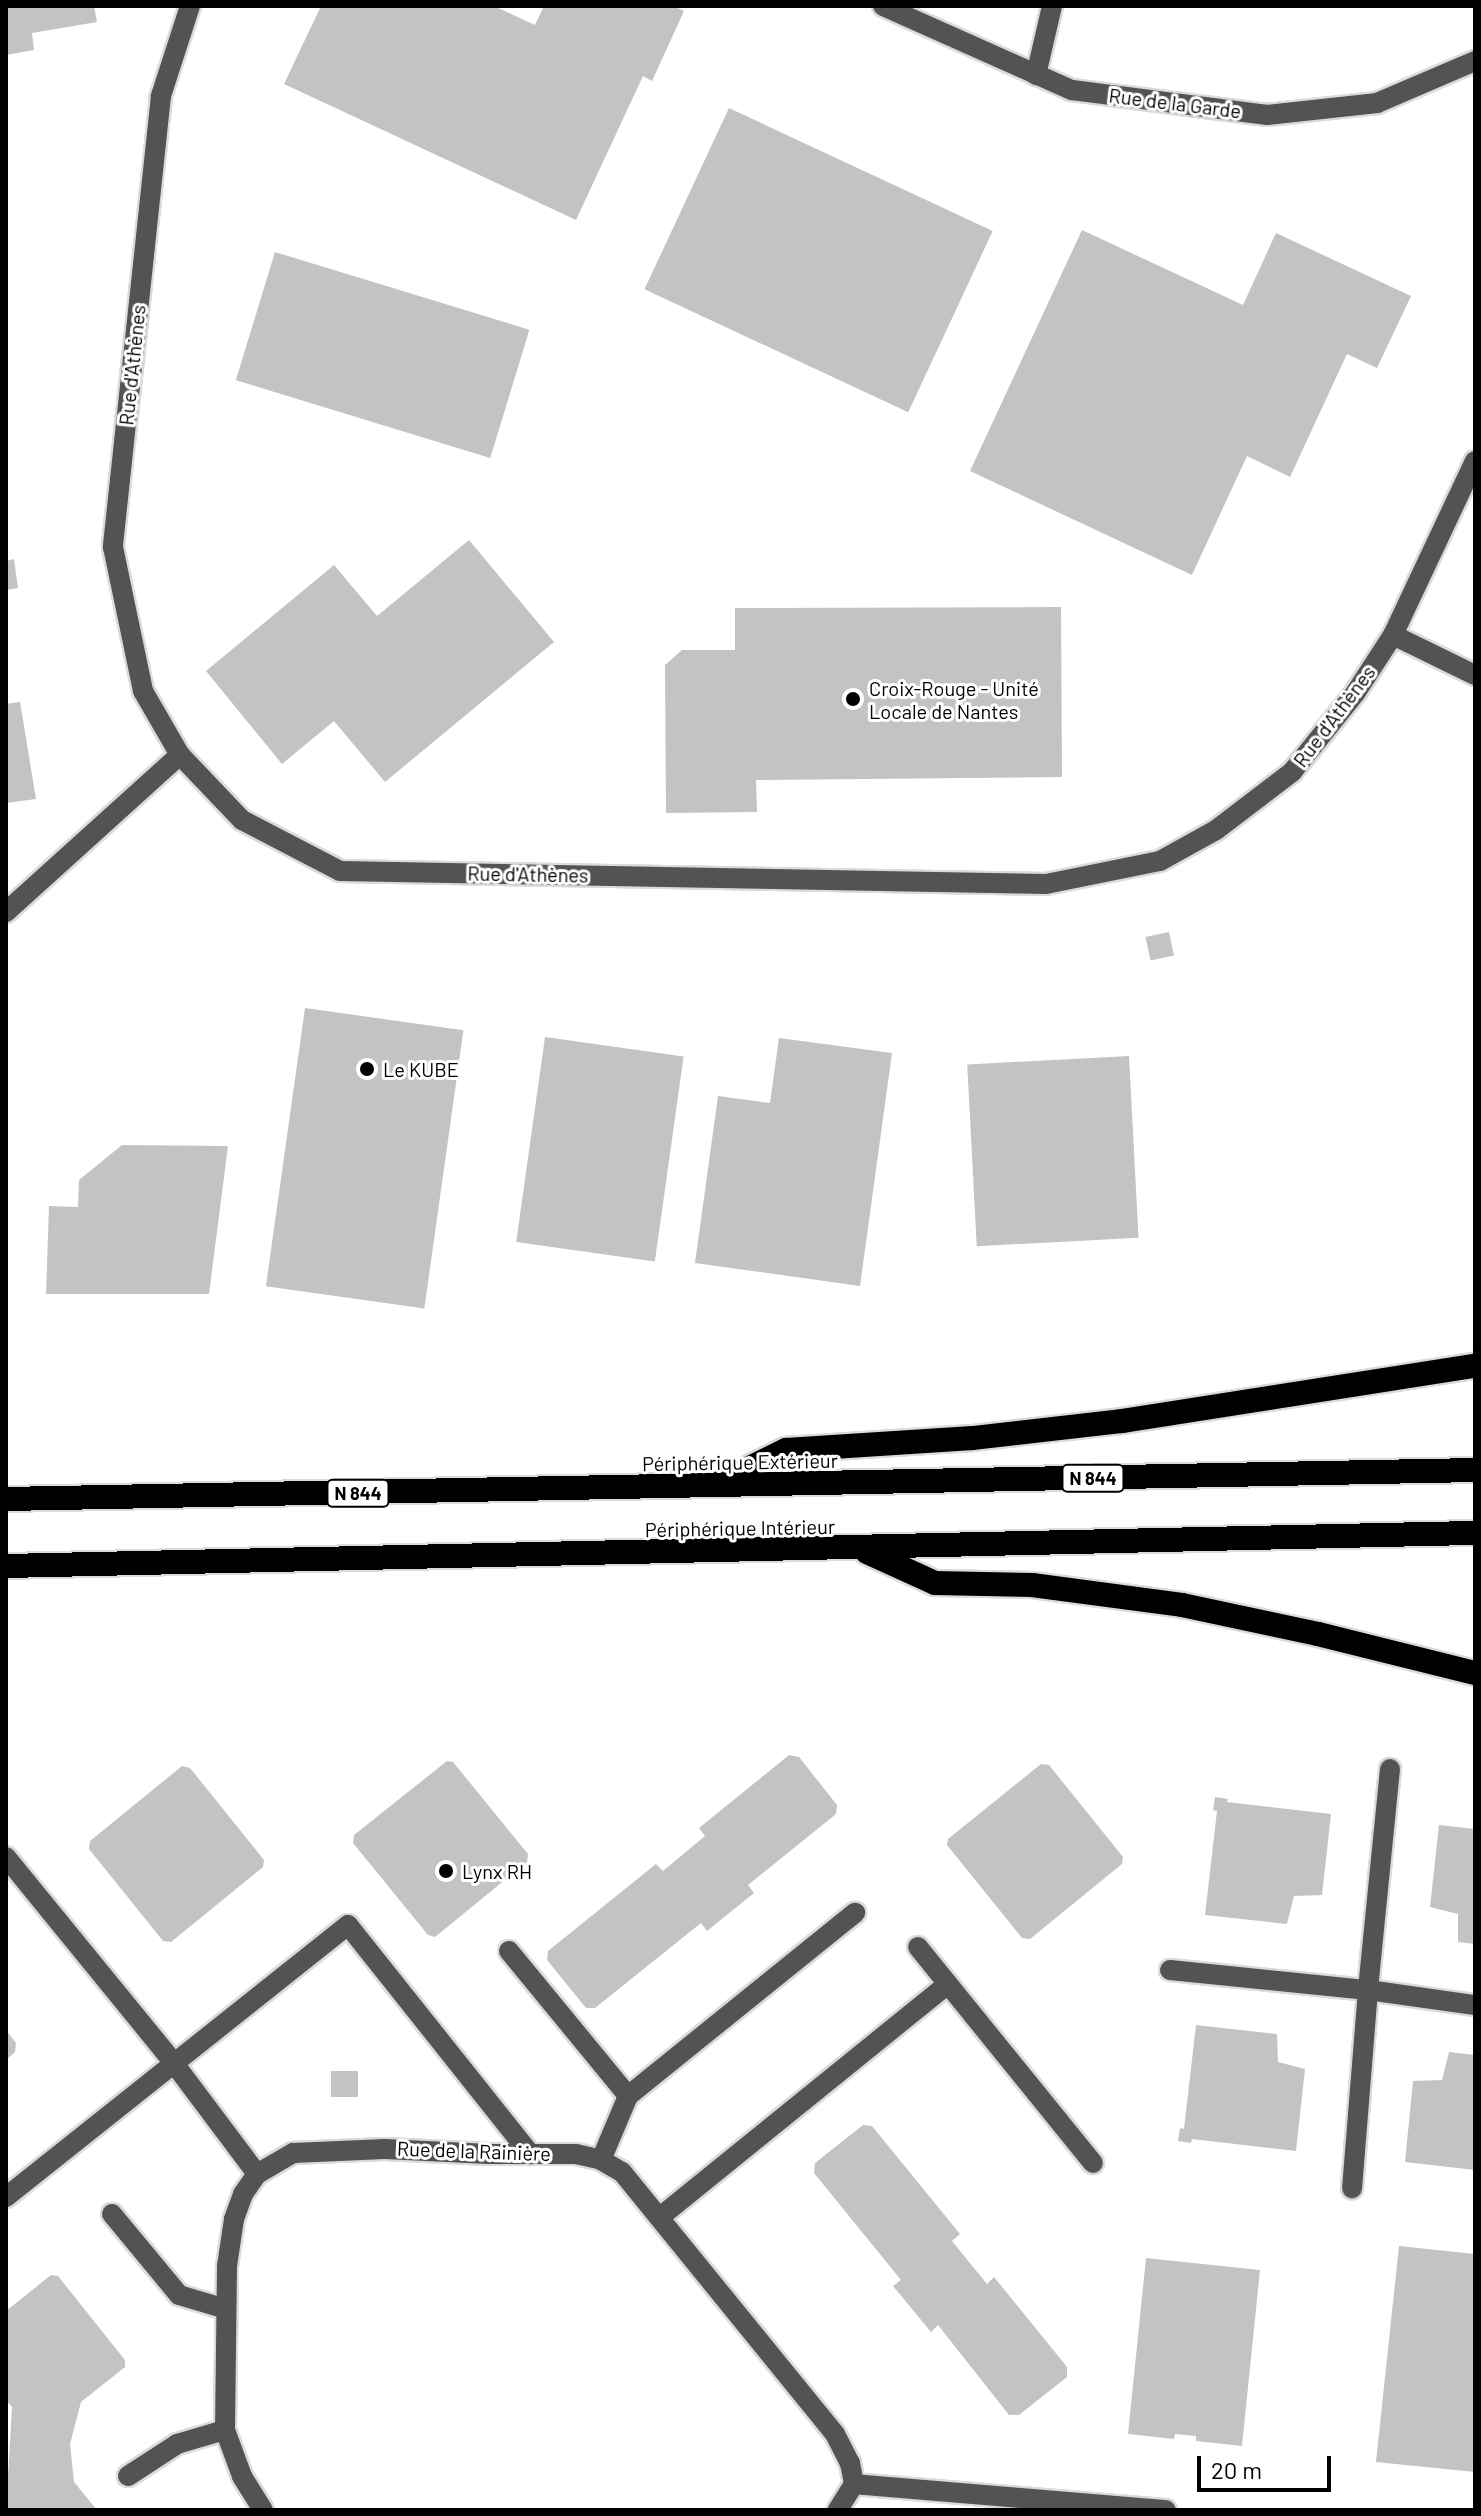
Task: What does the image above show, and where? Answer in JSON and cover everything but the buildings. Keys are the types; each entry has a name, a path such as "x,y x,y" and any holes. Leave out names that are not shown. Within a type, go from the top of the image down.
{"highway":[{"path":"711,1486 786,1450 973,1438 1122,1421 1475,1366"},
{"name":"Périphérique Extérieur","path":"6,1499 1475,1470"},
{"name":"Périphérique Intérieur","path":"6,1566 861,1550 1475,1533"},
{"path":"861,1550 935,1583 1032,1585 1182,1605 1318,1634 1475,1673"}],"street":[{"name":"Rue d'Athènes","path":"190,6 161,96 113,547 143,691 180,755 242,820 340,871 1046,884 1160,861 1216,830 1292,772 1356,692 1393,635 1475,461"},
{"name":"Rue de la Garde","path":"883,6 1072,90 1267,115 1377,103 1475,61"},
{"path":"1036,75 1052,6"},
{"path":"1393,635 1475,675"},
{"path":"6,912 180,755"},
{"path":"1352,2188 1390,1769"},
{"path":"6,1857 173,2062 257,2174 243,2194 234,2219 226,2309 225,2430 242,2476 263,2510"},
{"path":"601,2160 628,2096 855,1913"},
{"path":"6,2197 348,1925 530,2154"},
{"path":"918,1947 1093,2163"},
{"path":"509,1951 628,2096"},
{"path":"1170,1970 1368,1990 1475,2005"},
{"path":"660,2217 948,1984"},
{"name":"Rue de la Rainière","path":"257,2174 293,2153 385,2149 576,2154 601,2160 622,2172 835,2434 850,2463 854,2484"},
{"path":"112,2214 179,2295 226,2309"},
{"path":"128,2476 177,2444 225,2430"},
{"path":"838,2510 854,2484 1166,2510"}],"place":[{"name":"Croix-Rouge - Unité Locale de Nantes","path":"853,699"},
{"name":"Le KUBE","path":"367,1069"},
{"name":"Lynx RH","path":"446,1871"}]}
